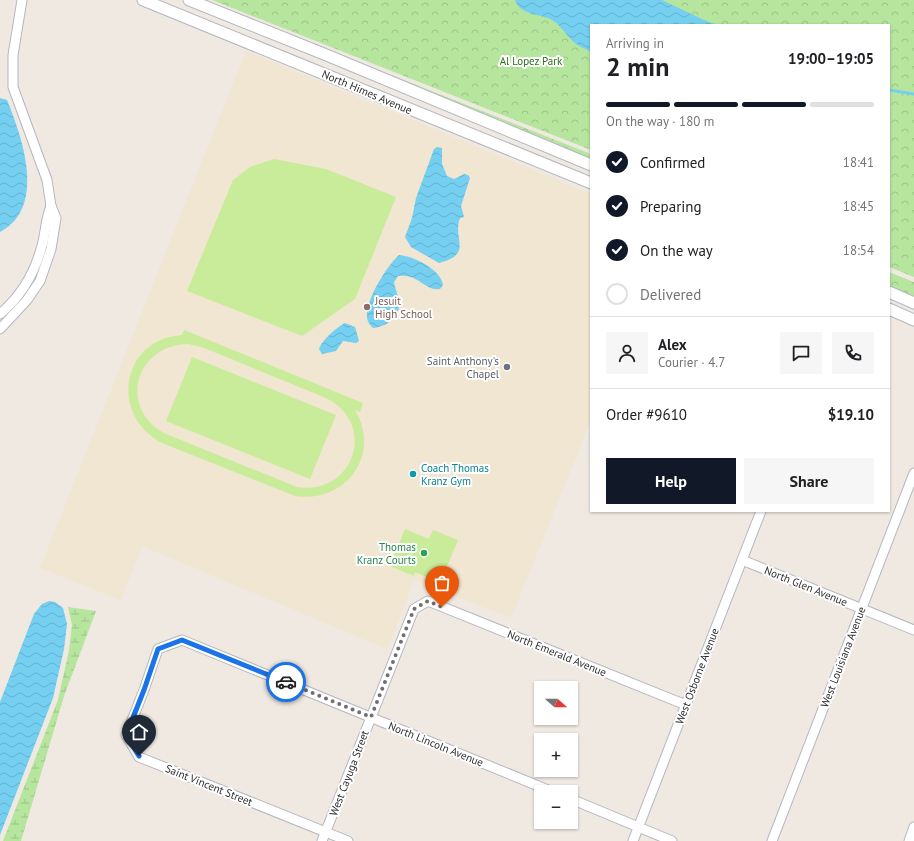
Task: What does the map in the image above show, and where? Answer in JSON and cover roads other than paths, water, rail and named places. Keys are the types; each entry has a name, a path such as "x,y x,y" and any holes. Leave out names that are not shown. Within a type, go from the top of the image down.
{"street":[{"path":"0,329 27,300 44,272 52,249 56,224 56,218 51,206 47,180 14,87 13,55 22,0"},
{"name":"North Himes Avenue","path":"144,0 317,70 430,118 497,143 590,183"},
{"name":"North Himes Avenue","path":"189,0 324,54 590,165"},
{"path":"196,21 201,5"},
{"path":"317,70 324,54"},
{"path":"430,118 436,100"},
{"path":"0,314 15,299 31,275 41,249 46,217 51,206"},
{"path":"890,292 914,303"},
{"path":"890,309 914,320"},
{"name":"West Louisiana Avenue","path":"772,841 914,473"},
{"name":"West Osborne Avenue","path":"633,841 761,512"},
{"name":"North Glen Avenue","path":"742,560 914,630"},
{"name":"North Emerald Avenue","path":"428,601 686,705"},
{"name":"West Cayuga Street","path":"322,841 414,609 428,601"},
{"name":"North Lincoln Avenue","path":"144,690 158,649 182,640 536,785"},
{"name":"Saint Vincent Street","path":"144,690 126,735 139,756 348,841"},
{"path":"578,802 672,841"},
{"path":"909,841 914,827"}],"water":[{"path":"515,0 662,0 715,24 590,24 590,51 574,43 560,26 552,20 526,12"},
{"path":"0,98 7,100 19,133 27,170 27,189 23,206 14,221 0,232"},
{"path":"437,147 442,148 442,164 447,176 454,179 464,174 468,175 470,178 461,206 464,217 460,218 458,226 460,245 459,250 456,255 450,259 439,263 411,247 405,237 412,218 416,198 434,149"},
{"path":"399,255 412,258 426,264 437,274 443,285 440,289 434,289 411,277 398,276 394,282 399,301 399,309 397,314 387,324 373,328 367,318 370,301 388,267"},
{"path":"345,323 355,327 359,341 356,343 343,341 336,351 322,354 319,349 323,342 338,327"},
{"path":"49,601 55,602 63,608 67,624 64,649 53,698 0,835 0,702 34,614 42,604"}],"waterway":[{"path":"890,90 914,94"}],"place":[{"name":"Jesuit High School","path":"367,307"},
{"name":"Saint Anthony's Chapel","path":"507,367"},
{"name":"Coach Thomas Kranz Gym","path":"413,474"},
{"name":"Thomas Kranz Courts","path":"424,553"}],"park label":[{"name":"Al Lopez Park","path":"531,61"}]}
